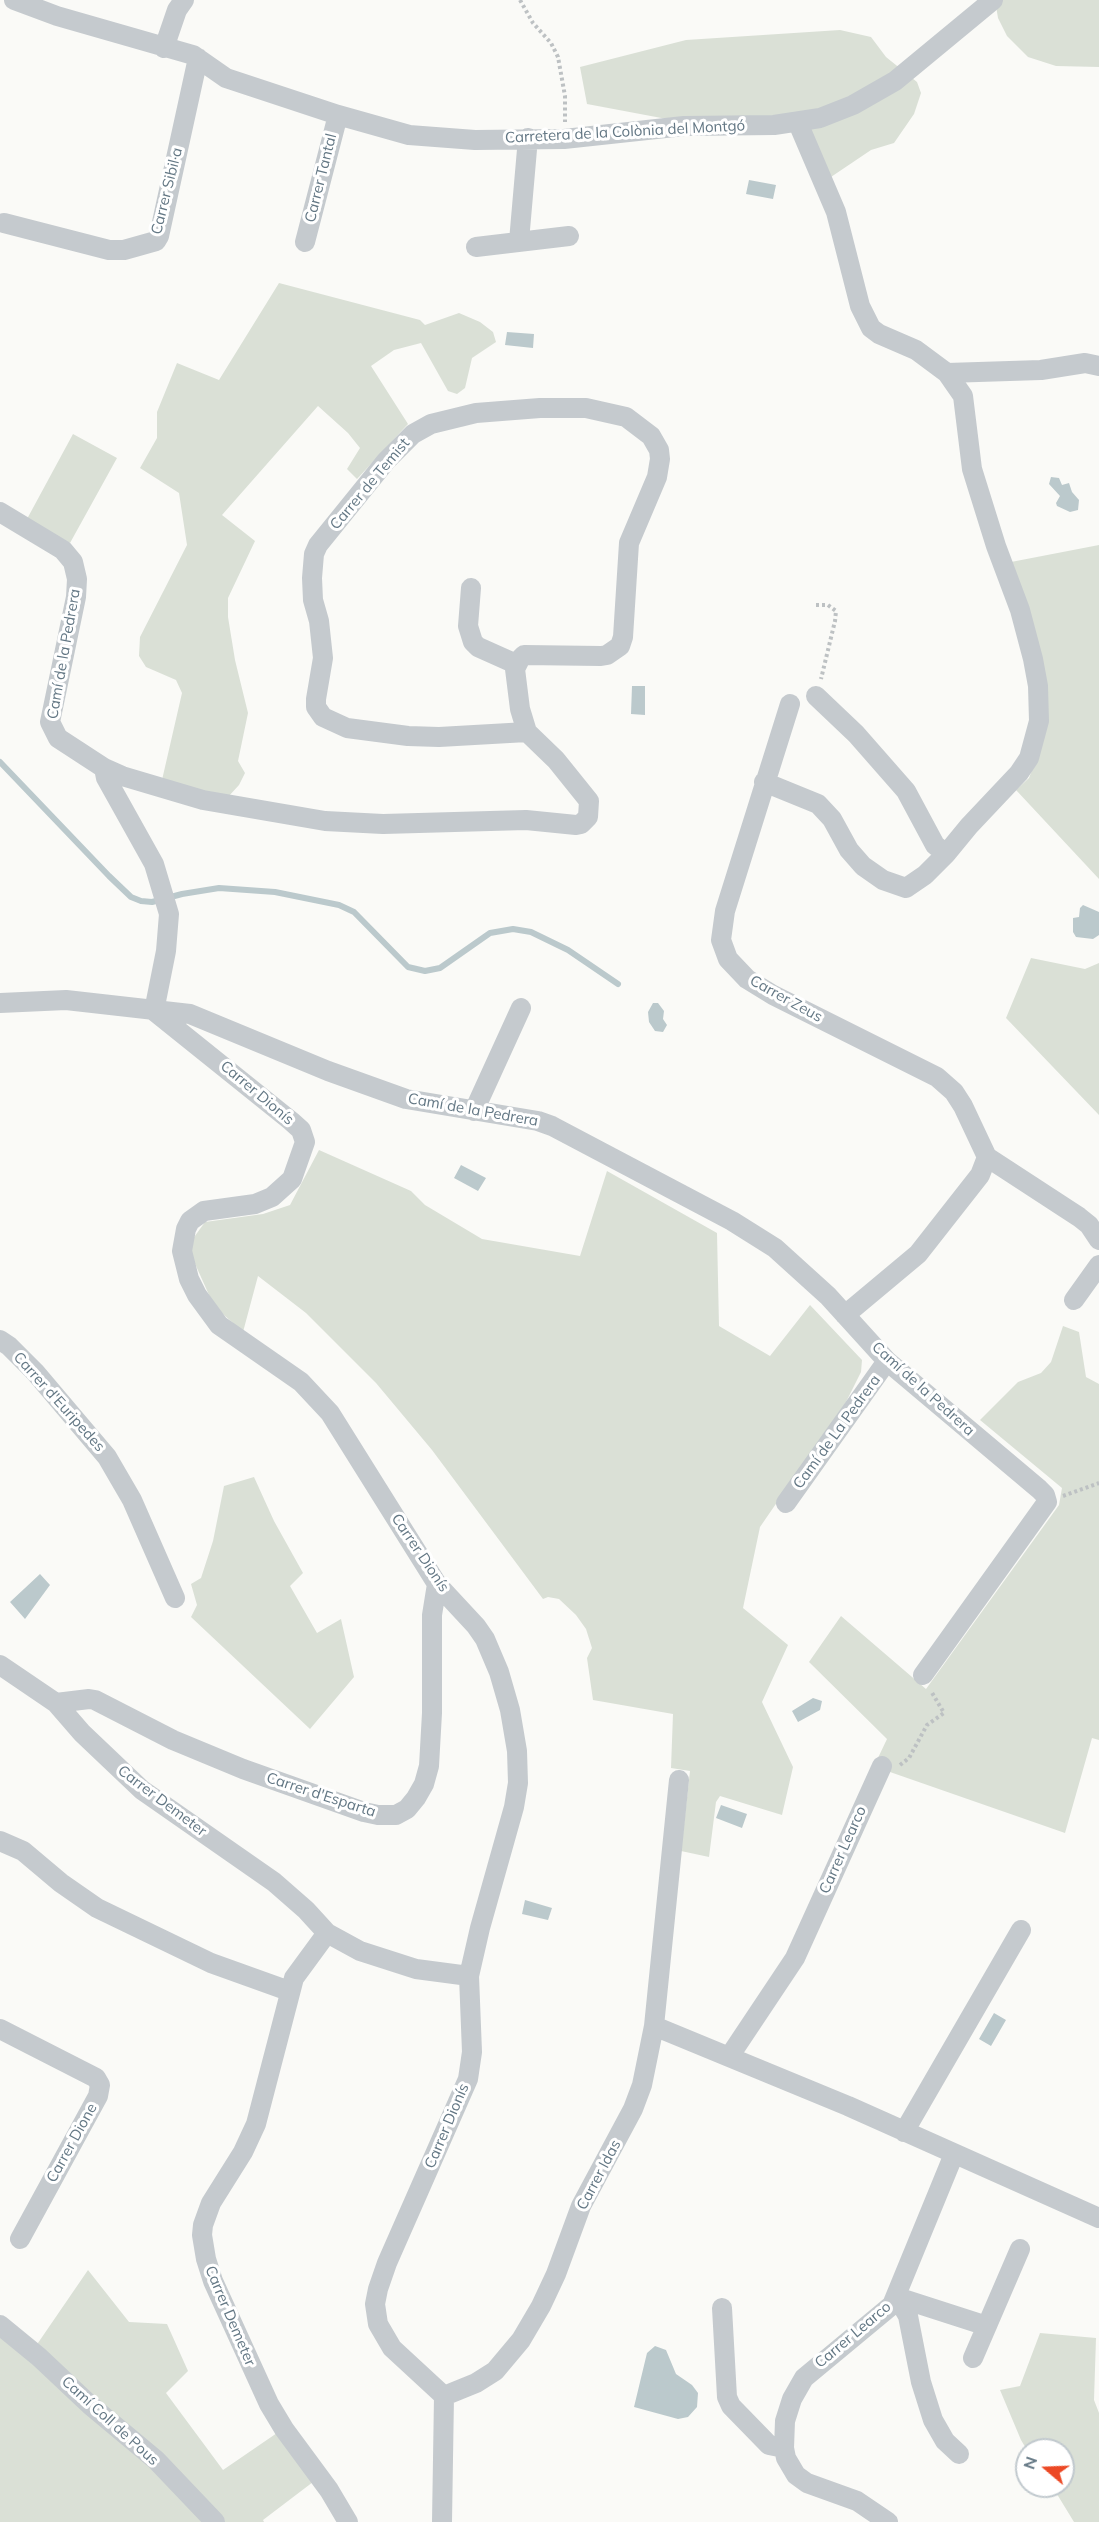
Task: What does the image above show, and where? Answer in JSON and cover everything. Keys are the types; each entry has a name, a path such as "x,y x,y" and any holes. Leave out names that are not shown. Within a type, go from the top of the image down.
{"street":[{"name":"Carretera de la Colònia del Montgó","path":"14,0 57,16 198,58 225,78 338,115 409,135 475,140 564,139 672,127 798,123 819,118 845,108 895,81 993,0"},
{"path":"164,48 177,10 184,0"},
{"name":"Carrer Sibil·a","path":"4,223 109,250 124,250 156,241 159,236 198,58"},
{"name":"Carrer Tantal","path":"305,242 338,115"},
{"path":"764,782 818,804 832,819 844,843 856,859 872,873 891,884 906,888 914,885 946,854 1019,773 1029,758 1039,721 1038,686 1028,635 996,546 972,469 963,396 947,372 916,350 879,334 865,320 849,268 836,212 798,123"},
{"path":"519,241 528,138"},
{"path":"476,247 569,236"},
{"path":"947,372 1032,370 1085,363 1099,366"},
{"name":"Carrer de Temist","path":"516,664 524,655 601,656 607,655 620,646 623,637 629,543 657,477 660,459 659,450 651,436 626,417 586,408 540,408 476,413 431,424 413,434 386,461 318,545 314,554 313,600 320,621 323,658 316,706 323,717 347,728 408,736 439,737 527,732"},
{"name":"Camí de la Pedrera","path":"0,512 63,550 73,562 77,579 76,597 50,722 58,738 104,768"},
{"path":"104,768 122,776 203,800 325,821 384,824 516,820 567,825 581,824 588,817 590,801 556,759 527,732 522,721 515,680 516,664 472,642 468,626 471,588"},
{"path":"816,696 856,734 906,790 935,844 946,854"},
{"name":"Carrer Zeus","path":"790,704 725,911 721,940 728,959 740,973 773,995 937,1077 954,1092 963,1106 987,1157"},
{"path":"104,768 106,778 153,864 169,914 166,951 154,1011"},
{"name":"Camí de la Pedrera","path":"0,1003 66,1000 190,1014 328,1071 406,1099 524,1118 552,1126 740,1226 775,1248 828,1296 887,1361 1039,1489 1045,1495 1047,1502"},
{"path":"474,1111 521,1008"},
{"name":"Carrer Dionís","path":"154,1011 291,1121 301,1130 305,1142 292,1179 272,1197 255,1204 204,1211 190,1221 186,1229 182,1251 189,1279 196,1295 219,1325 301,1382 325,1407 350,1442 437,1584 485,1639 507,1696 518,1762 514,1807 469,1976 472,2052 465,2091 387,2263 375,2304 378,2324 392,2348 444,2396"},
{"path":"844,1315 918,1254 980,1175 987,1157 1079,1217 1089,1225 1099,1240"},
{"path":"1074,1300 1099,1265"},
{"name":"Carrer d'Euripedes","path":"0,1340 35,1372 107,1457 132,1500 176,1598"},
{"name":"Camí de La Pedrera","path":"786,1503 887,1361"},
{"path":"923,1676 1047,1502"},
{"name":"Carrer d'Esparta","path":"56,1703 95,1700 173,1740 243,1769 364,1812 396,1815 407,1809 416,1798 424,1784 429,1766 432,1713 432,1615 437,1584"},
{"name":"Carrer Demeter","path":"0,1665 56,1703 82,1733 130,1779 274,1882 306,1910 327,1933 360,1951 416,1969 469,1976"},
{"name":"Carrer Learco","path":"729,2056 795,1958 882,1766"},
{"name":"Carrer Idas","path":"444,2396 476,2383 495,2371 521,2340 534,2319 564,2254 581,2206 633,2109 642,2085 654,2026 679,1780"},
{"path":"0,1841 23,1851 61,1883 97,1908 211,1963 289,1992"},
{"path":"904,2132 1021,1930"},
{"name":"Carrer Demeter","path":"327,1933 300,1967 289,1992 256,2124 249,2141 206,2214 203,2224 203,2247 213,2281 269,2404 284,2429 329,2490 348,2522"},
{"path":"654,2026 729,2056 1099,2218"},
{"name":"Carrer Dione","path":"0,2029 96,2078 100,2085 98,2096 20,2239"},
{"name":"Carrer Learco","path":"878,2519 847,2496 800,2479 792,2470 784,2448 783,2435 788,2410 796,2389 804,2378 885,2312 897,2297 954,2154"},
{"path":"973,2358 1020,2250"},
{"path":"897,2297 987,2326"},
{"path":"897,2297 908,2316 930,2412 938,2430 959,2454"},
{"path":"722,2308 727,2397 731,2406 769,2445 784,2448"},
{"name":"Camí Coll de Pous","path":"0,2325 39,2356 90,2405 156,2460 215,2522"},
{"path":"442,2522 444,2396"}],"path":[{"path":"520,0 558,57 565,96 564,139"},
{"path":"816,606 828,605 836,610 816,696"},
{"path":"1047,1502 1099,1483"},
{"path":"882,1766 897,1767 909,1758 927,1725 944,1713 923,1676"}],"shaded area":[{"path":"995,0 1099,0 1099,67 1056,66 1028,57 1007,36 998,18"},
{"path":"840,30 871,37 886,57 917,82 921,93 914,114 894,143 871,150 828,179 804,111 777,116 672,120 587,104 580,67 686,40"},
{"path":"749,180 776,185 773,199 746,194"},
{"path":"279,283 420,320 425,325 459,313 480,322 493,332 496,342 472,358 465,388 457,394 448,391 421,343 394,350 371,366 408,424 357,479 347,469 360,448 348,433 318,406 222,515 255,541 228,598 228,617 235,660 248,713 238,761 245,773 239,785 228,797 162,780 182,693 176,680 146,667 139,656 140,637 187,545 179,493 140,468 157,438 157,412 177,363 219,380"},
{"path":"507,332 534,334 533,348 505,345"},
{"path":"73,434 117,458 70,543 27,519"},
{"path":"1051,477 1059,478 1062,485 1069,483 1072,492 1079,500 1078,510 1070,512 1057,506 1056,503 1060,496 1049,484"},
{"path":"1099,545 1099,879 1016,790 1029,778 1043,741 1011,562"},
{"path":"632,686 645,686 645,715 631,714"},
{"path":"1083,905 1099,912 1099,935 1093,939 1076,937 1073,932 1073,918 1079,917 1080,908"},
{"path":"1031,958 1085,969 1099,963 1099,1115 1006,1018"},
{"path":"653,1003 658,1003 664,1011 663,1019 667,1025 663,1032 655,1031 649,1022 648,1012"},
{"path":"319,1150 411,1191 425,1205 482,1239 580,1256 607,1171 717,1233 719,1326 770,1356 810,1305 862,1360 861,1372 846,1402 760,1527 743,1608 788,1645 762,1702 793,1767 782,1815 720,1796 716,1802 709,1857 681,1851 690,1771 671,1768 673,1714 593,1700 587,1658 592,1648 586,1629 576,1615 559,1599 548,1597 543,1599 432,1450 376,1383 306,1313 258,1276 243,1332 214,1306 192,1257 192,1240 205,1222 263,1214 290,1205"},
{"path":"461,1165 486,1178 478,1191 454,1178"},
{"path":"1063,1326 1079,1332 1086,1377 1099,1384 1099,1740 1092,1738 1065,1833 890,1772 877,1760 887,1739 809,1662 841,1616 926,1689 1059,1505 1062,1488 980,1420 1018,1382 1041,1373 1051,1362"},
{"path":"254,1477 274,1521 303,1573 290,1586 317,1633 341,1619 354,1677 310,1729 191,1617 197,1605 191,1584 201,1578 213,1541 224,1486"},
{"path":"40,1574 50,1585 25,1619 10,1602"},
{"path":"813,1698 822,1701 820,1710 798,1722 792,1711"},
{"path":"721,1805 747,1814 742,1828 716,1818"},
{"path":"525,1900 552,1908 548,1920 522,1914"},
{"path":"994,2013 1006,2020 991,2046 979,2039"},
{"path":"88,2270 129,2322 167,2324 188,2371 166,2393 223,2470 277,2433 313,2482 263,2520 264,2522 0,2522 0,2336 27,2359"},
{"path":"1040,2333 1096,2338 1094,2400 1099,2413 1099,2522 1074,2522 1059,2498 1075,2498 1075,2438 1020,2438 1000,2390 1020,2386"},
{"path":"655,2346 666,2350 676,2374 692,2385 698,2393 697,2407 688,2417 678,2419 634,2407 647,2353"}],"waterway":[{"path":"0,762 109,876 131,897 141,901 152,902 219,888 275,892 339,905 354,912 408,967 425,971 440,968 490,933 513,929 531,932 568,950 618,984"}]}
